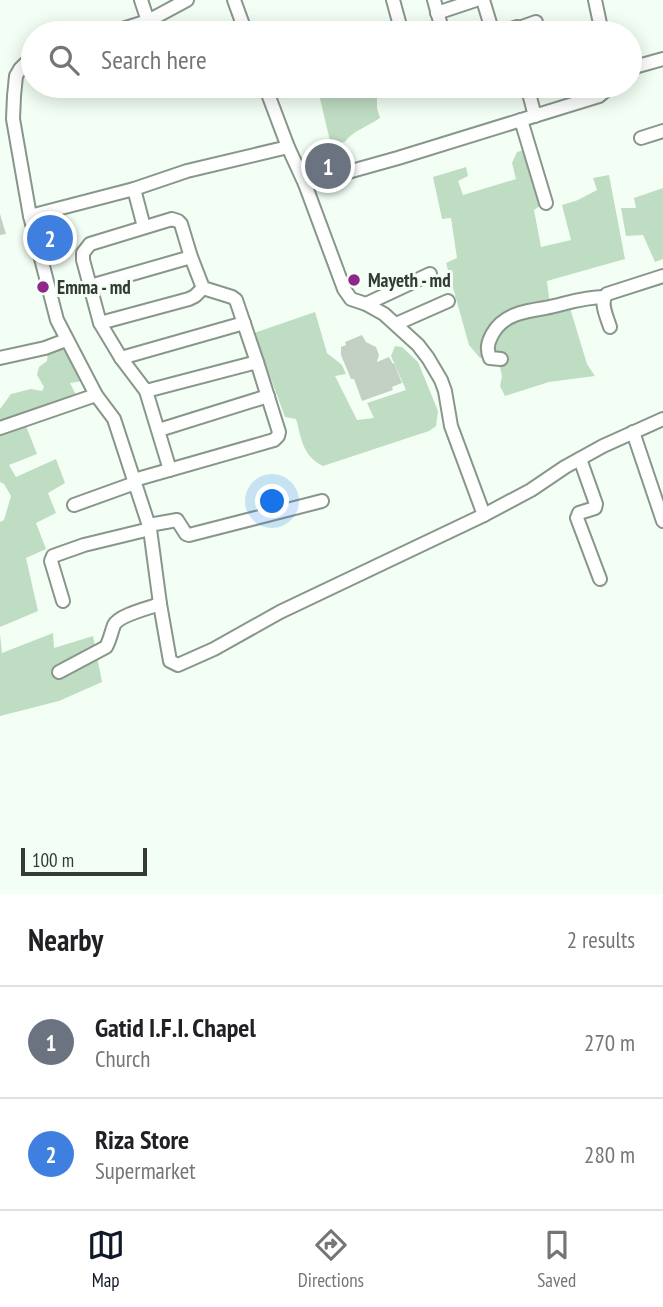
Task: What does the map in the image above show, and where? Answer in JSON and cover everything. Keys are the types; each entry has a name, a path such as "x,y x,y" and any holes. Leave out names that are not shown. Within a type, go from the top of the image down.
{"street":[{"path":"141,0 148,21 187,0"},
{"path":"234,0 242,21"},
{"path":"393,0 399,21"},
{"path":"436,6 476,0"},
{"path":"484,0 490,21"},
{"path":"595,0 599,21"},
{"path":"642,65 663,59"},
{"path":"21,68 16,76 7,120 30,216 57,320 96,395 114,419 150,527 170,661 178,665 214,649 280,612 484,515 580,459 663,419"},
{"path":"270,98 344,289 351,299 366,304 396,324 418,345 441,380 453,434 484,515"},
{"path":"530,98 535,116"},
{"path":"305,184 593,98"},
{"path":"520,120 546,203"},
{"path":"641,138 663,131"},
{"path":"30,216 288,147"},
{"path":"134,189 144,227"},
{"path":"170,470 146,391 121,358 100,323 83,253 90,244 173,219 181,224 203,288"},
{"path":"90,286 191,257"},
{"path":"366,304 430,274"},
{"path":"501,359 490,358 487,351 489,339 502,321 532,309 591,297 604,297 663,276"},
{"path":"100,323 189,299 203,288"},
{"path":"74,505 134,481 274,440 278,436 268,396 236,300 203,288"},
{"path":"604,297 610,327"},
{"path":"396,324 448,301"},
{"path":"121,358 244,323"},
{"path":"0,358 45,348 66,340"},
{"path":"146,391 257,362"},
{"path":"0,428 96,395"},
{"path":"159,430 268,396"},
{"path":"633,432 663,521"},
{"path":"580,459 596,504 595,508 579,513 577,518 600,579"},
{"path":"63,601 51,561 53,556 177,520 189,535 322,501"},
{"path":"59,672 106,647 115,624 120,619 160,604"}],"green space":[{"path":"320,98 377,98 380,118 345,142 331,145"},
{"path":"535,147 540,206 534,210 541,247 571,240 562,205 597,190 593,178 609,175 625,259 547,281 551,313 570,308 587,364 595,376 549,382 505,396 500,386 502,376 497,355 480,358 469,345 446,263 457,258 451,218 442,219 433,177 466,167 468,176 458,181 463,195 516,179 512,163 517,152"},
{"path":"663,188 663,259 655,262 643,235 626,236 621,208 636,208 634,198"},
{"path":"315,312 327,353 342,365 346,374 335,376 357,420 374,418 367,403 406,390 391,356 395,346 402,347 418,362 438,411 436,426 429,431 323,466 316,462 304,446 296,419 285,417 254,333"},
{"path":"63,349 74,363 82,381 70,383 77,397 35,414 26,426 37,454 9,465 16,477 56,459 65,483 48,493 56,513 36,523 46,549 26,558 38,611 0,627 0,522 4,520 11,496 0,482 0,409 11,394 31,389 42,391 44,387 37,375 39,367 47,361 48,351"},
{"path":"53,633 54,648 93,636 102,682 59,701 0,716 0,634 2,653"}],"building":[{"path":"340,154 345,170 316,178 310,162"},
{"path":"0,214 6,234 0,235"},
{"path":"362,335 366,342 376,347 379,355 377,362 389,357 394,363 402,383 392,387 393,390 362,401 341,355 341,347 346,345 345,342"}],"place":[{"name":"Gatid I.F.I. Chapel","path":"328,166"},
{"name":"Riza Store","path":"50,238"},
{"name":"Mayeth - md","path":"354,280"},
{"name":"Emma - md","path":"43,287"}]}
